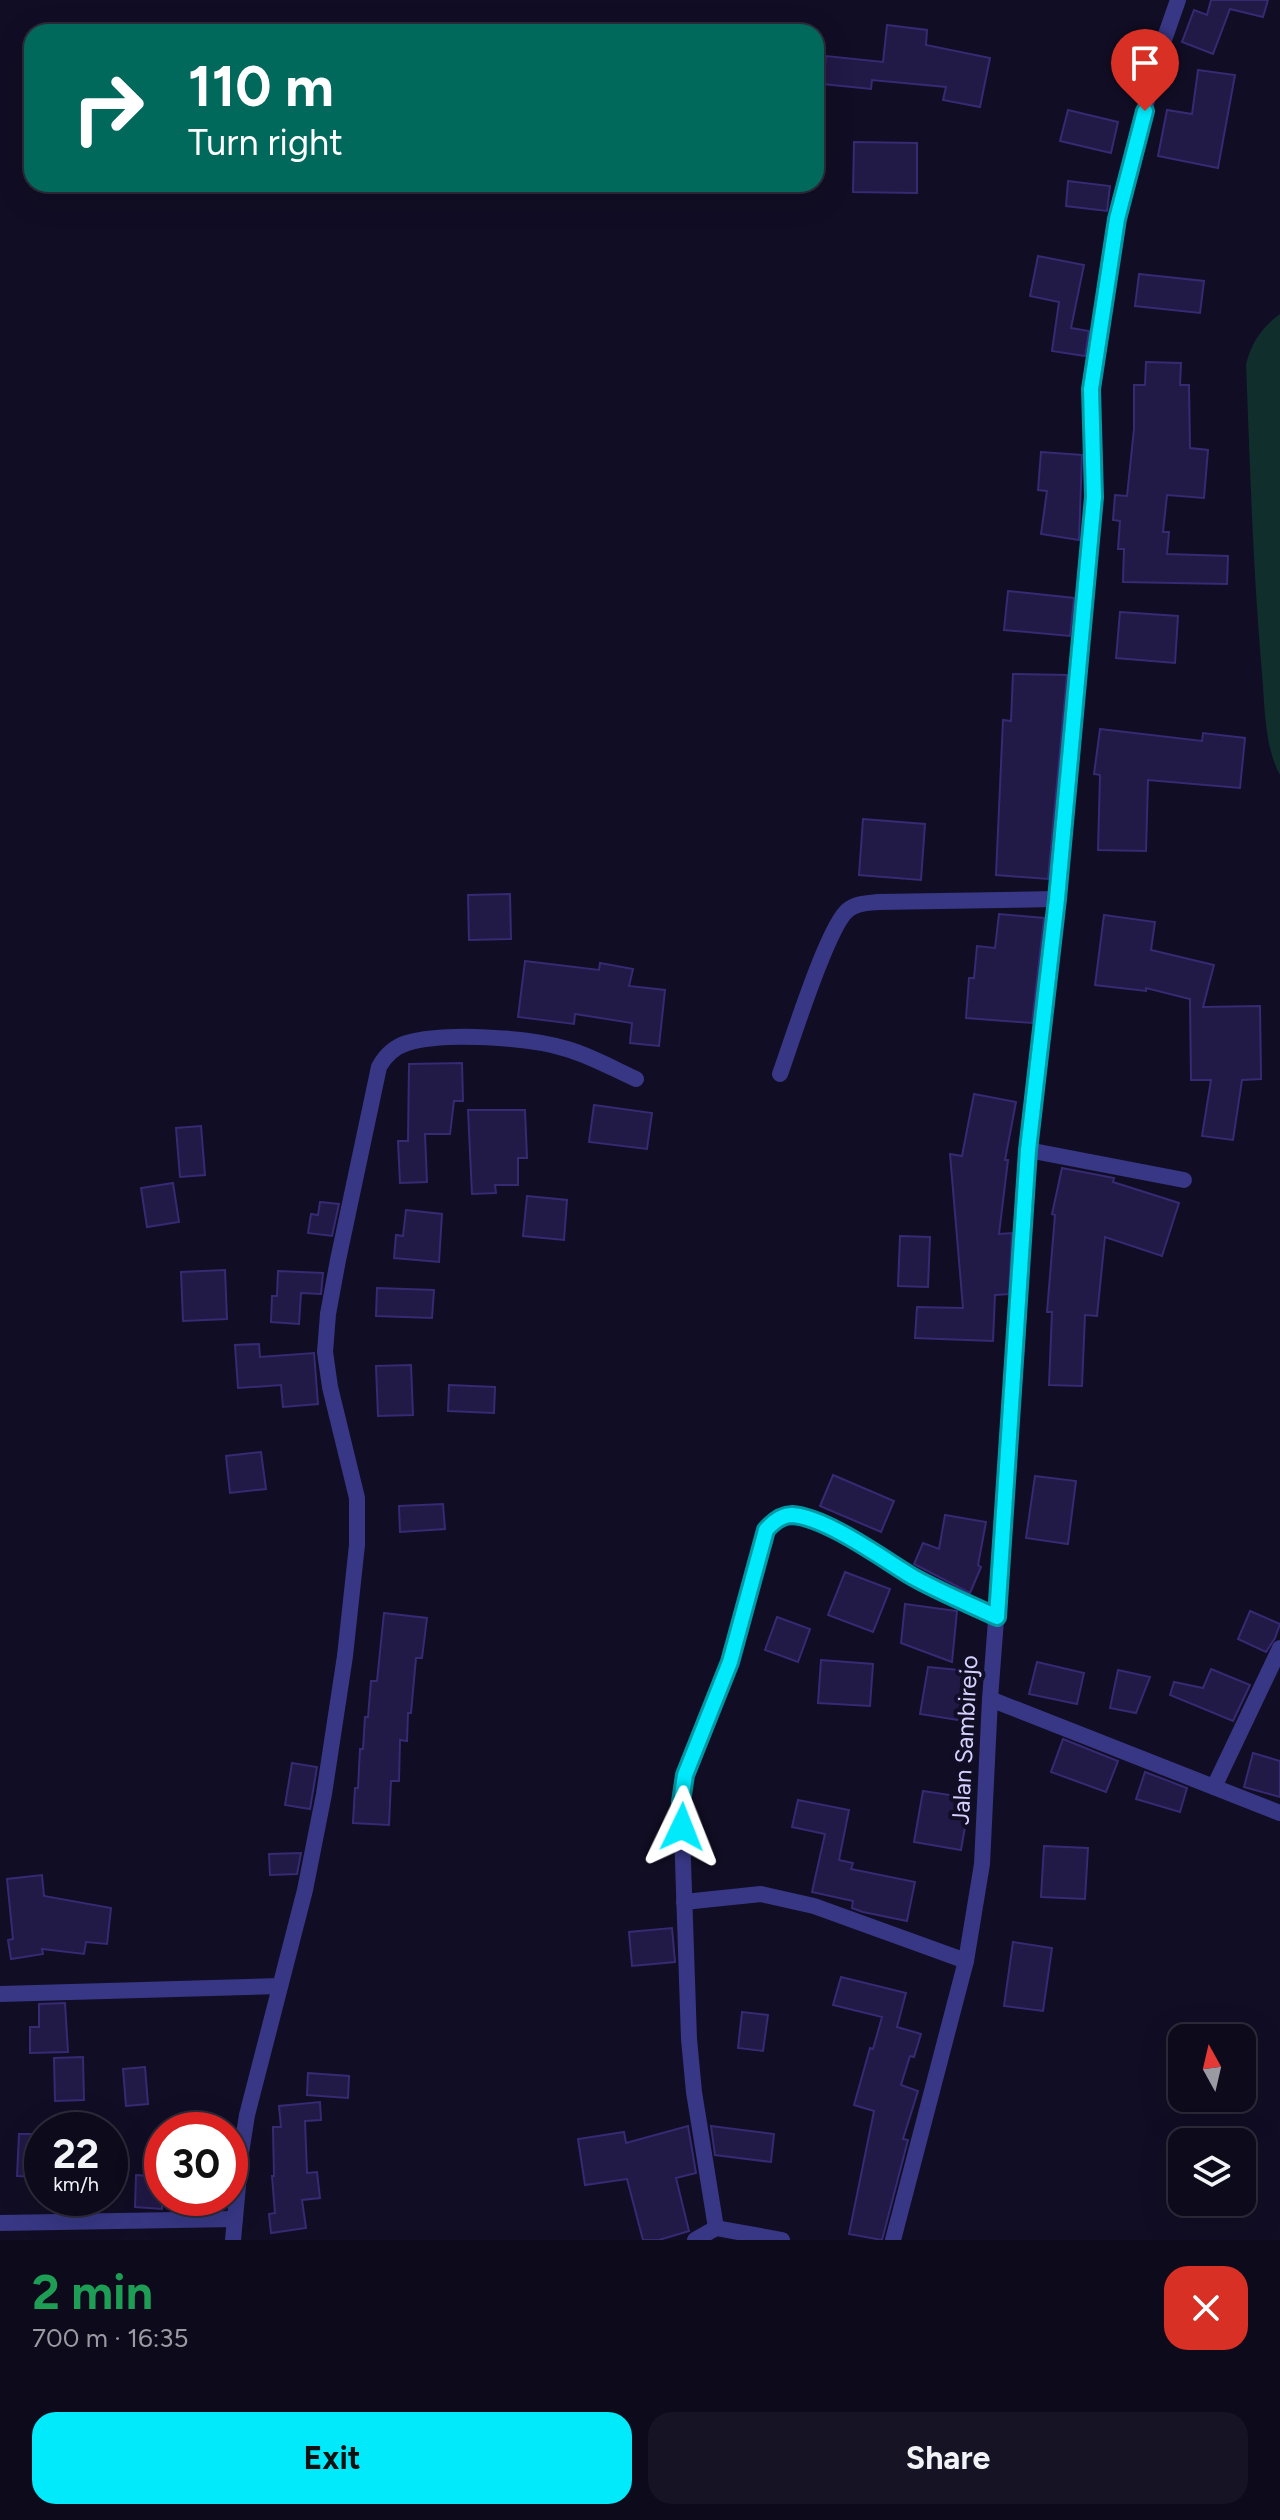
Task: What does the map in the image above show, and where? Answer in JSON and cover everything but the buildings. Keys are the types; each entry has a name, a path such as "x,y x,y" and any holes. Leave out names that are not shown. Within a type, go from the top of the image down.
{"street":[{"name":"Jalan Sambirejo","path":"893,2240 966,1961 982,1864 990,1699 1028,1150 1057,899 1094,497 1091,389 1117,219 1158,57 1178,0"},
{"path":"780,1074 832,933 848,910 861,903 878,902 1057,899"},
{"path":"233,2240 247,2115 305,1890 324,1794 345,1656 357,1545 357,1498 330,1387 325,1352 328,1314 379,1067 385,1057 405,1043 433,1039 514,1038 571,1050 636,1079"},
{"path":"1028,1150 1184,1180"},
{"path":"716,2228 694,2092 689,2039 681,1802 685,1775 730,1662 766,1530 775,1520 789,1515 808,1519 848,1538 916,1579 997,1617"},
{"path":"1214,1787 1280,1648"},
{"path":"990,1699 1280,1813"},
{"path":"684,1902 761,1894 814,1906 966,1961"},
{"path":"0,1994 280,1986"},
{"path":"0,2223 235,2219"},
{"path":"695,2240 716,2228 782,2240"}],"green space":[{"path":"1280,314 1280,775 1268,739 1265,712 1254,558 1246,364 1258,336"}],"route":[{"path":"682,1827 681,1802 685,1775 730,1662 766,1530 775,1520 789,1515 808,1519 848,1538 916,1579 997,1617 1028,1150 1057,899 1094,497 1091,389 1117,219 1145,111"}]}
